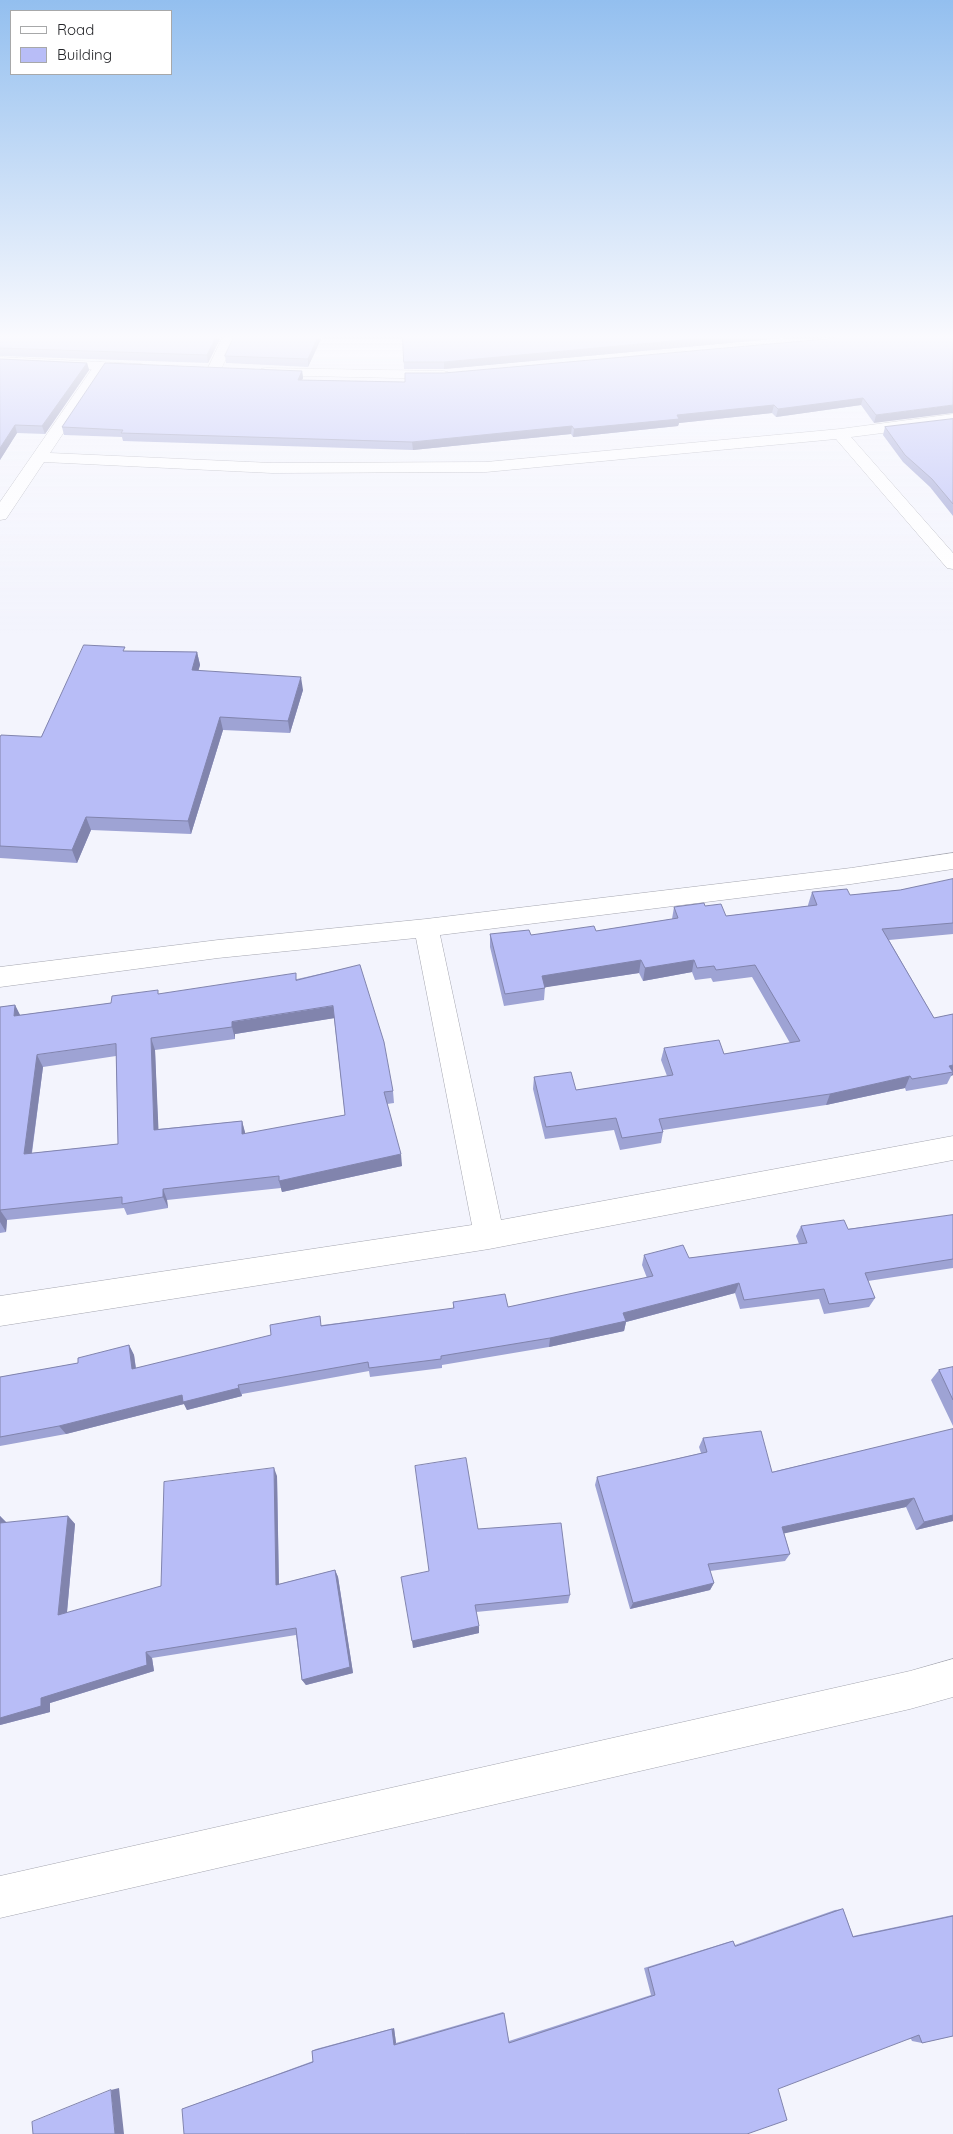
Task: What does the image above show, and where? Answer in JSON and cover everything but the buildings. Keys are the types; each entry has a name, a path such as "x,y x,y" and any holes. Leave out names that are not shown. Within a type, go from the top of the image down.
{"street":[{"path":"0,516 54,437"},
{"path":"40,457 272,468 466,468 812,437"},
{"path":"842,437 953,564"},
{"path":"0,977 218,949 426,928 851,876 953,861"},
{"path":"426,928 489,1236"},
{"path":"0,1311 489,1236 953,1148"},
{"path":"0,1897 910,1690 953,1678"}]}
